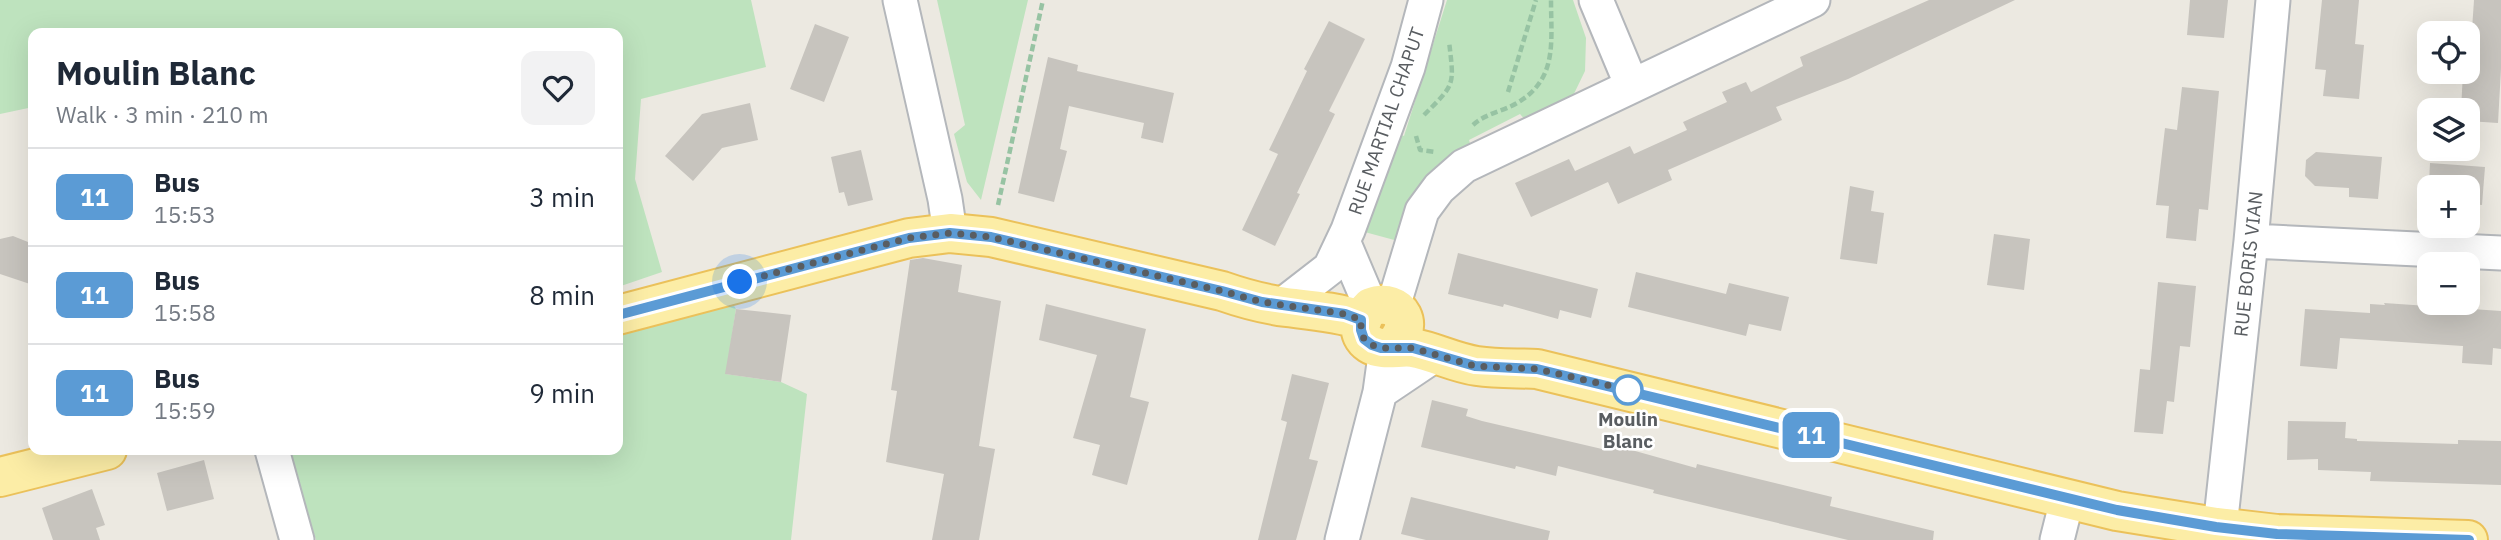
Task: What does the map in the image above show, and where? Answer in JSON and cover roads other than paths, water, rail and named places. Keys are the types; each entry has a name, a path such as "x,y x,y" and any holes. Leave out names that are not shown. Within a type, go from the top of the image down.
{"main road":[{"path":"623,314 909,238 950,233 991,237 1282,306 1345,314 1383,324 1424,327 1484,344 1537,369"},
{"path":"1383,324 1413,348 1475,366 1537,369 2067,500 2216,527 2277,534 2468,540"},
{"path":"0,477 87,455"}],"street":[{"path":"900,0 945,199 950,233"},
{"name":"RUE MARTIAL CHAPUT","path":"1282,306 1330,268 1343,241 1408,67 1426,0"},
{"path":"1596,0 1632,86"},
{"path":"1342,540 1380,392 1384,363 1383,324 1422,211 1439,188 1464,166 1813,0"},
{"name":"RUE BORIS VIAN","path":"2216,527 2225,486 2273,0"},
{"name":"RUE MARTIAL CHAPUT","path":"1343,241 1383,324"},
{"path":"2251,241 2501,253"},
{"path":"1380,392 1436,355"},
{"path":"273,455 297,540"},
{"path":"2057,540 2067,500"}],"place":[{"name":"Moulin Blanc","path":"1628,390"}]}
